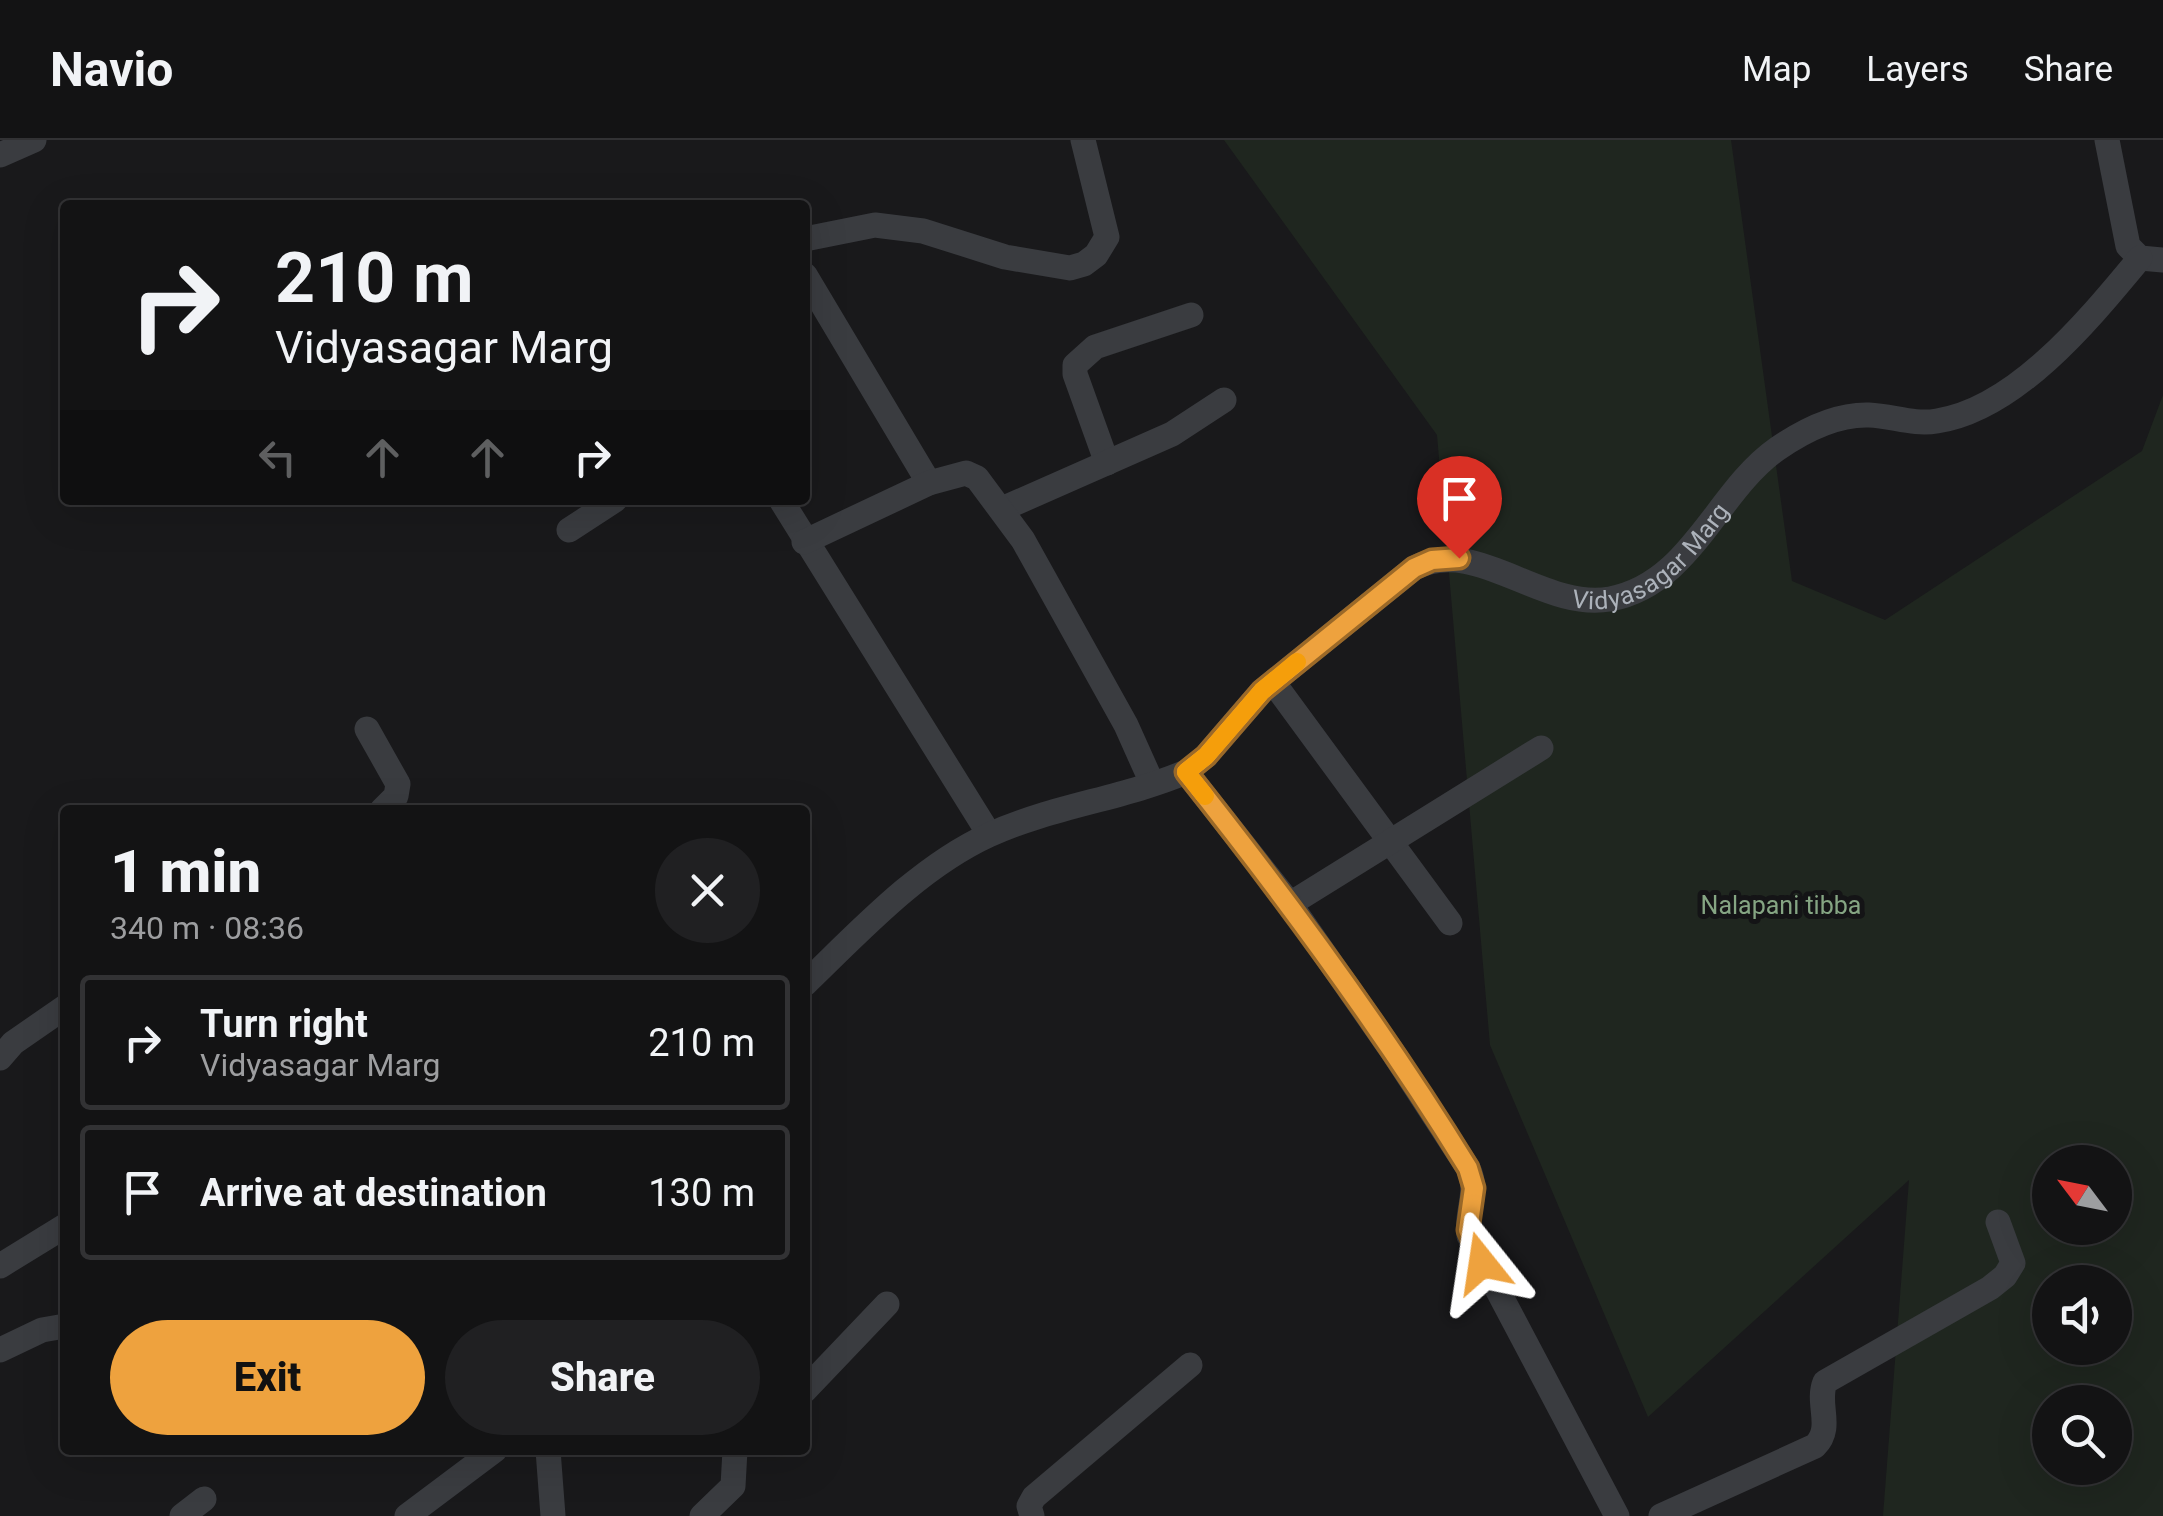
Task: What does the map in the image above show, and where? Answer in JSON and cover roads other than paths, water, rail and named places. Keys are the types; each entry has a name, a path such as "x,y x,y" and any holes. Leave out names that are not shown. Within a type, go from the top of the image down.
{"street":[{"path":"0,155 34,140"},
{"path":"810,239 875,224 923,231 1041,266 1070,268 1084,264 1096,255 1107,237 1083,140"},
{"path":"2107,140 2126,240 2132,251 2152,259"},
{"name":"Vidyasagar Marg","path":"810,979 906,891 990,834 1058,809 1186,772 1206,756 1247,706 1273,682 1414,568 1432,560 1459,558 1541,590 1578,599 1615,598 1639,589 1685,556 1752,471 1790,440 1854,416 1920,423 1976,410 2065,345 2152,259"},
{"path":"810,284 929,483"},
{"path":"1107,463 1075,374 1075,364 1095,347 1191,315"},
{"path":"1002,509 1172,434 1224,400"},
{"path":"804,542 929,483 966,473 984,483 1022,540 1126,725 1152,783"},
{"path":"569,530 607,505"},
{"path":"783,505 990,834"},
{"path":"1273,682 1450,923"},
{"path":"367,729 398,784 396,796 387,805"},
{"path":"1290,904 1542,748"},
{"path":"1186,772 1290,904 1468,1168 1474,1188 1469,1236 1616,1516"},
{"path":"0,1058 60,1011"},
{"path":"1660,1516 1815,1446 1824,1435 1822,1396 1826,1382 2005,1276 2013,1263 1998,1222"},
{"path":"0,1266 60,1229"},
{"path":"810,1385 886,1304"},
{"path":"0,1350 42,1330 60,1327"},
{"path":"1032,1516 1029,1506 1034,1497 1190,1365"},
{"path":"407,1516 488,1455"},
{"path":"548,1455 553,1516"},
{"path":"702,1516 733,1486 735,1455"},
{"path":"182,1516 204,1499"}],"park label":[{"name":"Nalapani tibba","path":"1781,905"}]}
